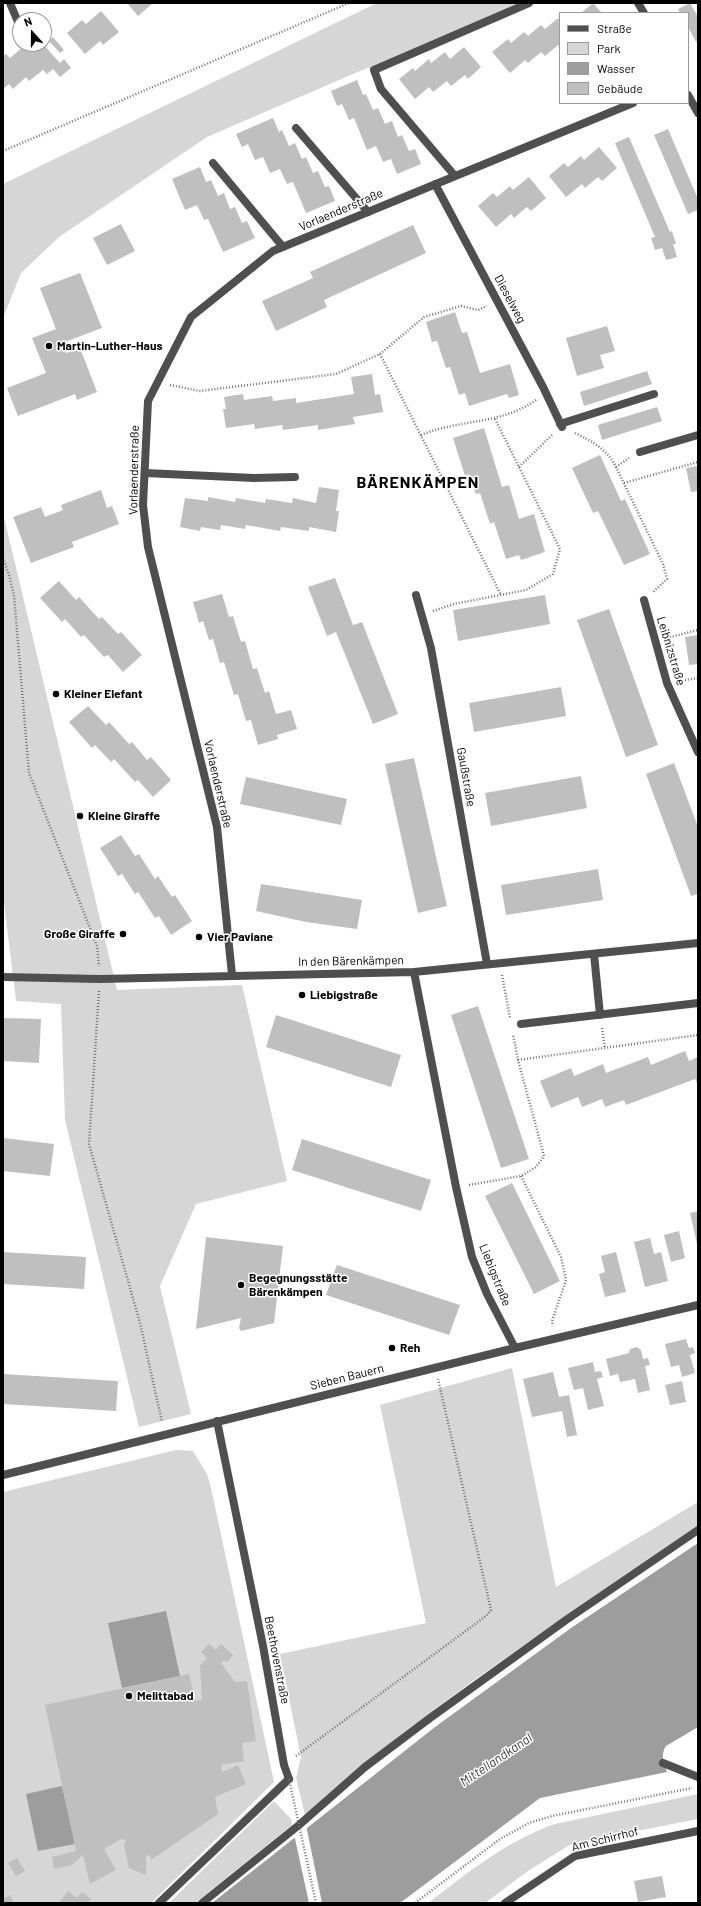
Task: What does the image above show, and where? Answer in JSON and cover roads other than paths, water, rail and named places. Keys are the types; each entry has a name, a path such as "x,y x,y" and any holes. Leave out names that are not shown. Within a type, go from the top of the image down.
{"street":[{"path":"455,176 381,89 374,70 529,3"},
{"path":"638,3 643,12"},
{"path":"689,97 698,113"},
{"name":"Vorlaenderstraße","path":"232,975 216,827 148,547 144,505 148,401 191,317 273,251 631,104"},
{"path":"296,128 368,212"},
{"path":"213,163 283,247"},
{"name":"Dieselweg","path":"435,184 546,394 561,426 654,394"},
{"path":"640,452 698,435"},
{"path":"145,473 254,478 295,477"},
{"name":"Gaußstraße","path":"416,595 431,648 487,964"},
{"name":"Leibnizstraße","path":"644,600 666,683 698,752"},
{"name":"In den Bärenkämpen","path":"3,977 100,979 414,972 698,943"},
{"path":"594,954 600,1015"},
{"name":"Liebigstraße","path":"414,972 456,1187 472,1257 487,1294 515,1348"},
{"path":"521,1024 698,1003"},
{"name":"Sieben Bauern","path":"3,1475 515,1348 698,1305"},
{"name":"Beethovenstraße","path":"159,1903 289,1779 284,1765 262,1638 217,1421"},
{"path":"202,1903 299,1825 366,1767 430,1718 566,1620 698,1530"},
{"path":"663,1763 698,1777"},
{"name":"Am Schirrhof","path":"505,1903 575,1856 698,1831"}],"water":[{"name":"Mittellandkanal","path":"698,1543 698,1727 666,1746 663,1756 667,1772 540,1798 400,1903 212,1903 435,1727 571,1628"},
{"path":"166,1611 180,1676 122,1688 108,1623"},
{"path":"62,1786 75,1844 38,1851 26,1794"}],"place":[{"name":"Martin-Luther-Haus","path":"49,346"},
{"name":"Kleiner Elefant","path":"56,694"},
{"name":"Kleine Giraffe","path":"80,816"},
{"name":"Große Giraffe","path":"123,934"},
{"name":"Vier Paviane","path":"199,937"},
{"name":"Liebigstraße","path":"302,995"},
{"name":"Begegnungsstätte Bärenkämpen","path":"241,1285"},
{"name":"Reh","path":"392,1348"},
{"name":"Melittabad","path":"129,1696"}],"district":[{"name":"BÄRENKÄMPEN","path":"418,483"}]}
